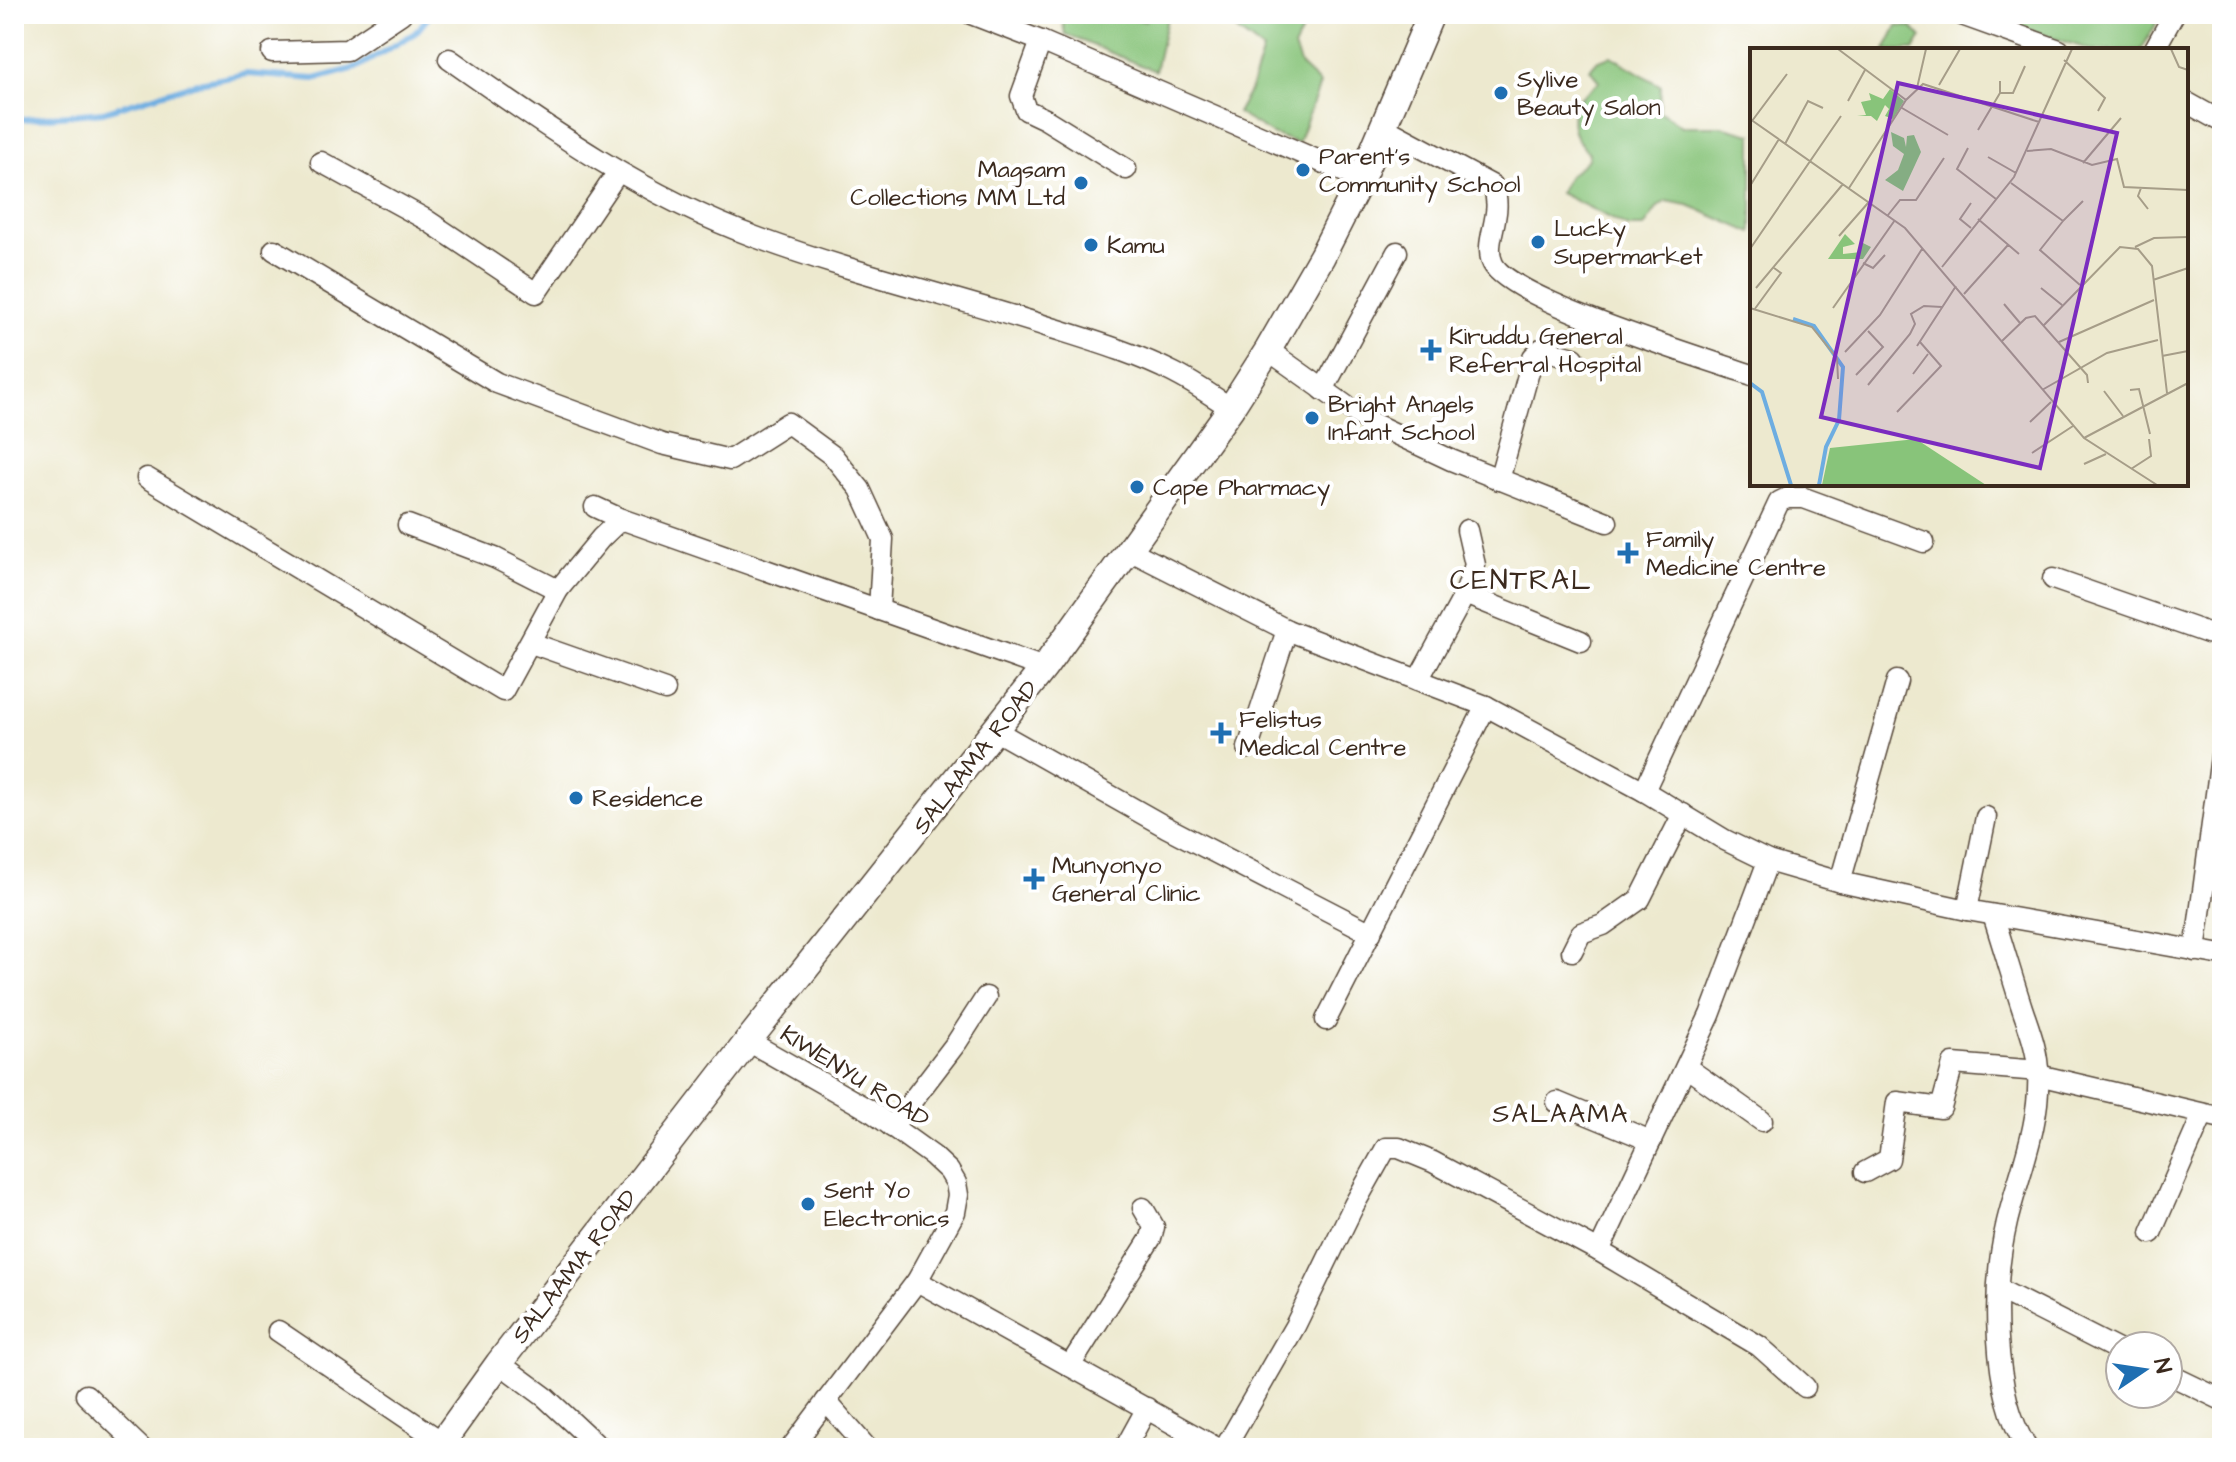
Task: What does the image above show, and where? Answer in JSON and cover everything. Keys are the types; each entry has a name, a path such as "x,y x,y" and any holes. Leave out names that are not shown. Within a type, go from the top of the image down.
{"main road":[{"name":"SALAAMA ROAD","path":"440,1445 499,1363 748,1041 996,731 1131,551 1231,408 1322,256 1361,179 1431,14"}],"street":[{"path":"272,52 347,50 401,14"},
{"path":"971,14 1041,41 1361,179"},
{"path":"1959,14 2053,48"},
{"path":"2155,48 2174,14"},
{"path":"1041,41 1021,96 1026,110 1126,169"},
{"path":"449,59 618,172 680,204 774,244 1086,339 1158,366 1231,408"},
{"path":"2188,103 2222,122"},
{"path":"1383,127 1493,186 1498,199 1489,249 1494,266 1520,287 1603,323 1750,374"},
{"path":"321,162 425,219 536,293 618,172"},
{"path":"274,250 497,383 662,444 730,460 788,423 833,456 860,489 883,539 879,610"},
{"path":"1323,390 1397,252"},
{"path":"1499,480 1533,357 1541,349 1574,358"},
{"path":"1268,350 1366,420 1451,460 1607,522"},
{"path":"147,478 503,691 558,590 621,519"},
{"path":"1644,791 1779,502 1787,498 1804,498 1924,542"},
{"path":"595,507 621,519 1044,668"},
{"path":"408,525 495,558 558,590"},
{"path":"1418,680 1465,594 1475,565 1467,530"},
{"path":"1131,551 1287,630 1486,706 1768,861 1840,882 1967,910 2222,955"},
{"path":"2053,579 2222,638"},
{"path":"1465,594 1581,641"},
{"path":"1248,748 1287,630"},
{"path":"531,643 665,690"},
{"path":"1840,882 1897,681"},
{"path":"1326,1020 1486,706"},
{"path":"996,731 1166,827 1371,933"},
{"path":"2195,951 2222,749"},
{"path":"1572,951 1581,933 1603,925 1640,899 1683,814"},
{"path":"1967,910 1986,817"},
{"path":"1599,1251 1710,1015 1768,861"},
{"path":"1993,915 2033,1041 2038,1073 2037,1106 2006,1226 2000,1290 1999,1349 2003,1377 2015,1423 2027,1448"},
{"path":"892,1127 957,1042 986,997"},
{"name":"KIWENYU ROAD","path":"748,1041 869,1110 933,1156 949,1171 958,1195 955,1212 917,1281 791,1448"},
{"path":"1865,1172 1889,1159 1897,1102 1941,1108 1953,1064 2038,1073 2212,1116 2151,1233"},
{"path":"1686,1067 1762,1121"},
{"path":"1557,1102 1651,1141"},
{"path":"1225,1448 1295,1326 1354,1205 1386,1148 1399,1148 1433,1162 1599,1251 1759,1346 1805,1387"},
{"path":"1070,1366 1151,1238 1154,1227 1143,1208"},
{"path":"917,1281 1217,1448"},
{"path":"2000,1290 2104,1343"},
{"path":"278,1331 440,1445"},
{"path":"499,1363 556,1407 600,1448"},
{"path":"2184,1382 2222,1400"},
{"path":"86,1395 141,1448"},
{"path":"826,1401 867,1448"},
{"path":"1125,1448 1147,1408"}],"green space":[{"path":"1061,14 1112,14 1145,21 1148,14 1168,14 1155,71 1065,34"},
{"path":"1238,14 1310,14 1294,48 1301,66 1320,84 1298,143 1272,134 1237,113 1251,88 1263,50 1235,29"},
{"path":"1992,14 2162,14 2142,48 2085,48 1999,20"},
{"path":"1897,26 1911,27 1922,37 1915,48 1886,48"},
{"path":"1611,56 1661,86 1659,111 1682,126 1721,126 1750,133 1750,232 1688,205 1666,201 1644,227 1628,227 1560,193 1568,177 1588,159 1589,153 1574,131 1572,119 1574,103 1600,81 1590,69 1598,60"}],"waterway":[{"path":"14,120 103,112 193,84 247,74 315,79 356,68 415,33 431,14"}],"place":[{"name":"Sylive Beauty Salon","path":"1501,93"},
{"name":"Parent's Community School","path":"1303,170"},
{"name":"Magsam Collections MM Ltd","path":"1081,183"},
{"name":"Lucky Supermarket","path":"1538,242"},
{"name":"Kamu","path":"1091,245"},
{"name":"Kiruddu General Referral Hospital","path":"1431,350"},
{"name":"Bright Angels Infant School","path":"1312,418"},
{"name":"Cape Pharmacy","path":"1137,487"},
{"name":"Family Medicine Centre","path":"1628,553"},
{"name":"Felistus Medical Centre","path":"1221,733"},
{"name":"Residence","path":"576,798"},
{"name":"Munyonyo General Clinic","path":"1034,879"},
{"name":"Sent Yo Electronics","path":"808,1204"}],"district":[{"name":"CENTRAL","path":"1521,579"},
{"name":"SALAAMA","path":"1561,1113"}]}
